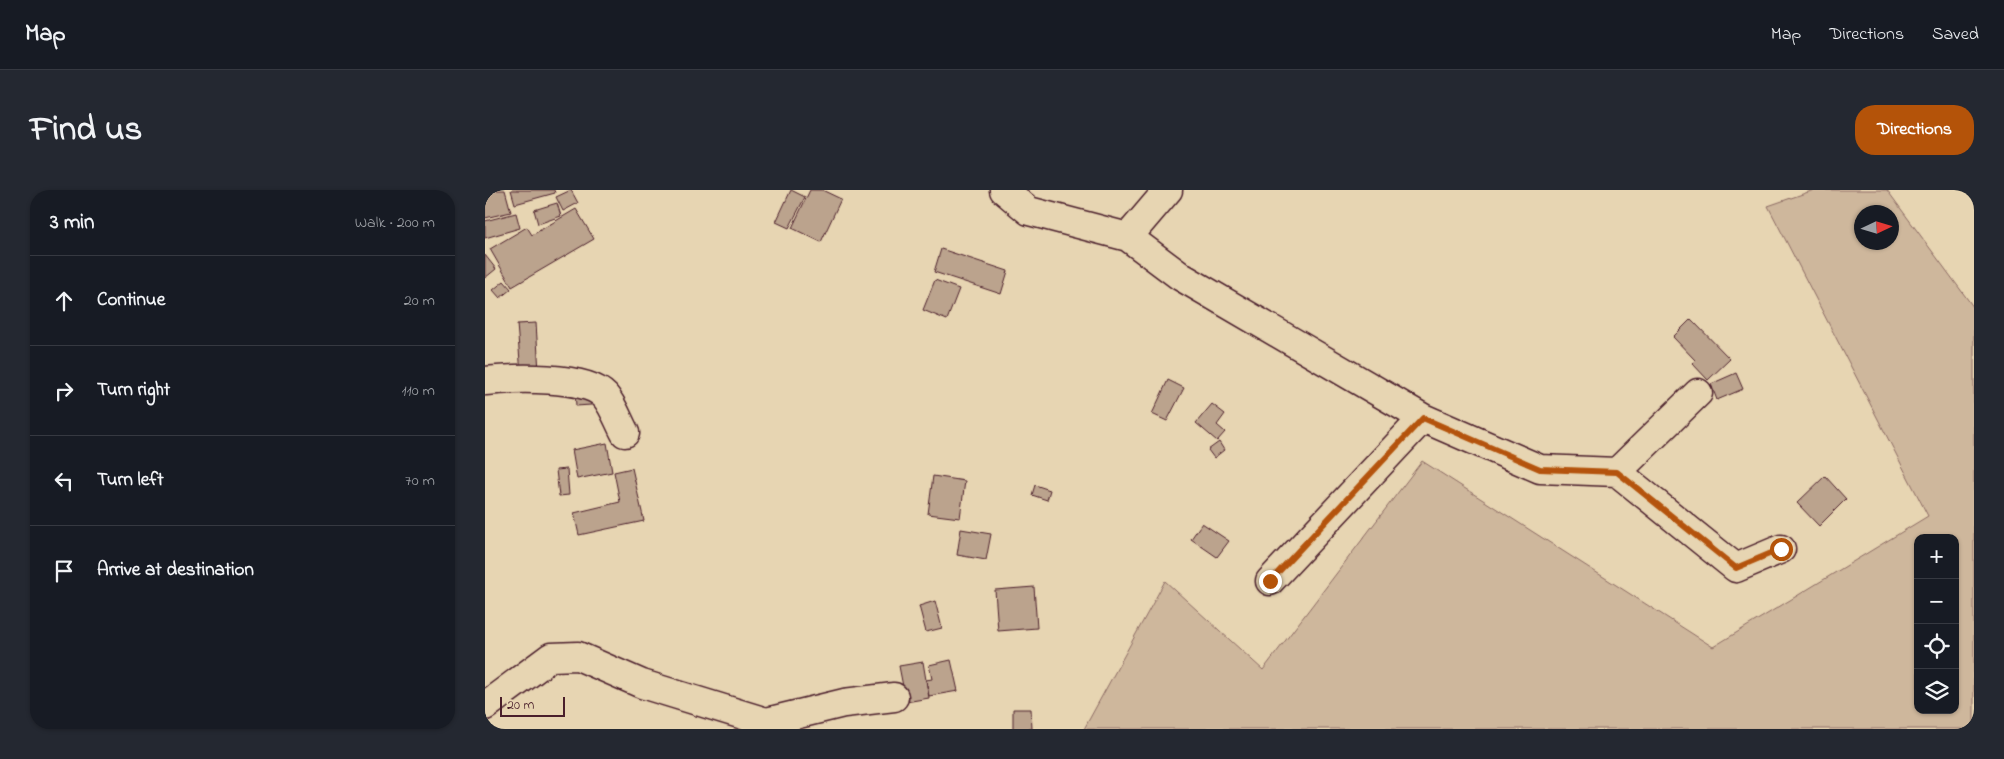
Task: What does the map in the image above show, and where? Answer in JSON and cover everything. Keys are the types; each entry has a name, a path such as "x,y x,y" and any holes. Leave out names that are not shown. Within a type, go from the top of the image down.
{"street":[{"path":"1004,190 1029,211 1128,237 1180,276 1423,418 1540,469 1617,472 1736,568 1781,549"},
{"path":"1128,237 1168,190"},
{"path":"485,381 509,379 577,382 604,395 625,433"},
{"path":"1617,472 1698,393"},
{"path":"1270,581 1423,418"},
{"path":"485,706 551,657 578,656 642,684 766,722 845,703 894,698"}],"shaded area":[{"path":"1814,190 1887,190 1898,205 1854,205 1854,250 1899,250 1899,206 1974,308 1974,729 1084,729 1165,581 1263,670 1422,461 1713,647 1928,516 1768,206"}],"building":[{"path":"485,190 505,190 511,212 485,218"},
{"path":"511,190 554,190 555,193 515,204"},
{"path":"571,190 578,203 563,211 556,197"},
{"path":"791,190 805,197 789,228 776,222"},
{"path":"810,190 822,190 841,199 821,242 792,228"},
{"path":"557,203 561,216 538,224 534,210"},
{"path":"576,209 594,239 512,287 490,249 527,227 532,235"},
{"path":"516,213 520,228 485,238 485,221"},
{"path":"941,249 1008,271 1001,294 934,272"},
{"path":"485,255 496,269 485,278"},
{"path":"935,280 959,289 947,320 923,310"},
{"path":"504,281 511,289 500,298 493,290"},
{"path":"1691,319 1730,359 1708,380 1692,363 1695,360 1673,337"},
{"path":"536,323 539,372 521,374 517,324"},
{"path":"1736,373 1743,389 1717,400 1711,384"},
{"path":"1168,380 1184,388 1167,421 1152,414"},
{"path":"589,390 591,405 576,406 575,391"},
{"path":"1212,404 1225,414 1217,425 1225,432 1217,441 1196,423"},
{"path":"1219,442 1224,450 1214,458 1208,450"},
{"path":"607,443 612,472 577,479 572,450"},
{"path":"632,468 644,521 579,535 574,513 620,502 614,472"},
{"path":"567,469 569,495 559,496 556,470"},
{"path":"933,476 965,481 960,518 928,514"},
{"path":"1825,476 1846,499 1819,526 1797,503"},
{"path":"1035,485 1050,490 1047,500 1032,495"},
{"path":"1202,523 1229,541 1217,557 1191,539"},
{"path":"961,529 991,534 986,560 957,555"},
{"path":"1034,587 1037,628 998,631 995,590"},
{"path":"935,601 942,628 926,632 919,606"},
{"path":"951,660 958,691 929,696 926,680 932,679 929,665"},
{"path":"923,662 929,698 906,702 899,666"},
{"path":"1013,709 1031,709 1032,729 1013,729"}],"route":[{"path":"1270,581 1423,418 1540,469 1617,472 1710,549 1736,568 1781,549"}]}
